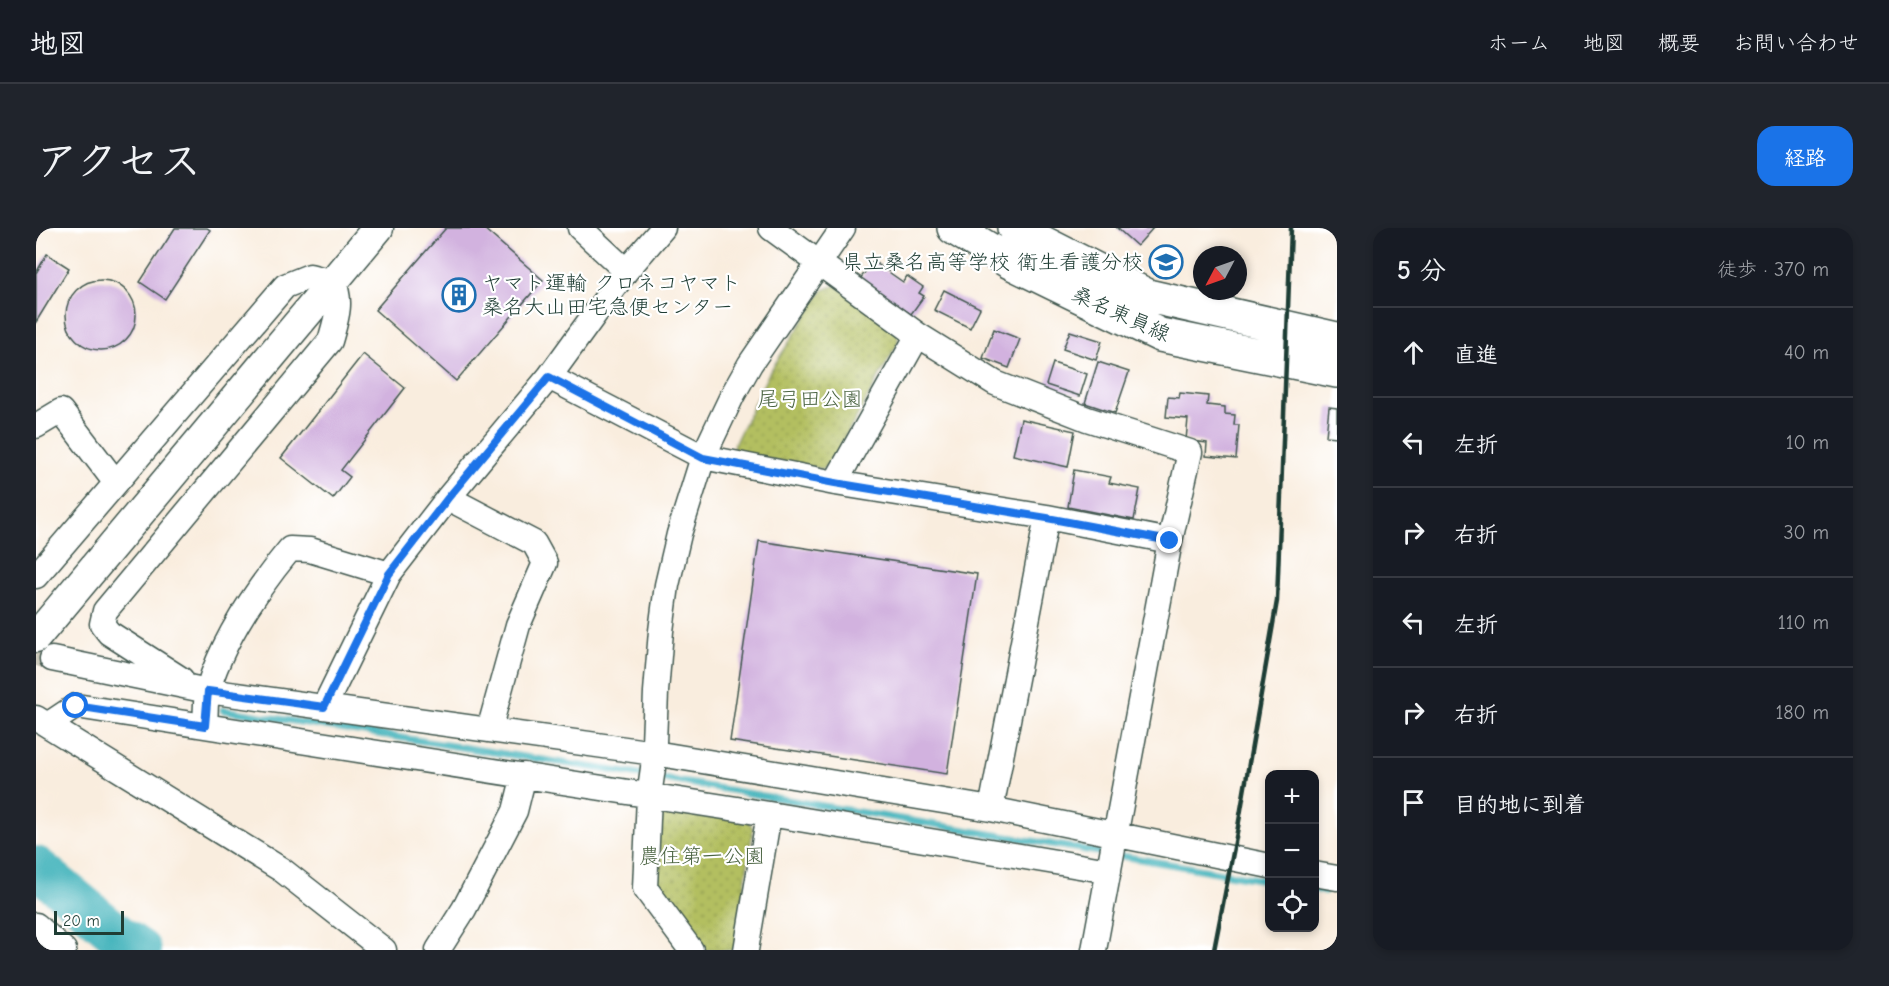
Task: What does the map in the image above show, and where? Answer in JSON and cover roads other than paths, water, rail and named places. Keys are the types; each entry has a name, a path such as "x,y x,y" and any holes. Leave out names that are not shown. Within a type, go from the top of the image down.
{"main road":[{"name":"桑名東員線","path":"954,228 1008,261 1160,335 1337,371"},
{"name":"桑名東員線","path":"1014,228 1148,296 1337,339"}],"street":[{"path":"378,228 44,648 201,689 489,730 651,776 769,814 1112,855 1265,866"},
{"path":"580,228 626,272"},
{"path":"324,707 389,574 448,498 549,377 626,272 663,228"},
{"path":"771,228 918,335 995,383 1086,419 1190,452 1170,541 1094,950"},
{"path":"691,950 645,888 656,692 667,585 679,534 703,458 750,363 843,228"},
{"path":"36,576 285,286 310,276 333,282 339,294 337,317 330,341 105,611 102,624 109,633 201,689"},
{"path":"835,483 918,335"},
{"path":"549,377 703,458 1170,541"},
{"path":"36,426 61,411 116,483"},
{"path":"448,498 534,543 545,563 518,625 489,730"},
{"path":"991,809 1047,518"},
{"path":"205,726 201,689 224,647 271,573 290,549 310,550 389,574"},
{"path":"42,721 76,706 524,775 651,776 991,809 1112,855"},
{"path":"42,721 282,870 384,950"},
{"path":"438,950 464,909 515,811 524,775"},
{"path":"746,950 769,814"},
{"path":"1319,875 1337,878"},
{"path":"36,925 64,950"}],"waterway":[{"path":"223,710 634,774 1265,880"},
{"path":"36,867 122,938 140,950"},
{"path":"1319,890 1324,891"}],"tunnel":[{"path":"36,653 52,659"}],"railway":[{"path":"1214,950 1277,601 1291,228"}],"place":[{"name":"県立桑名高等学校 衛生看護分校","path":"1166,262"},
{"name":"ヤマト運輸 クロネコヤマト 桑名大山田宅急便センター","path":"459,295"}],"park label":[{"name":"尾弓田公園","path":"810,399"},
{"name":"農住第一公園","path":"702,856"}]}
